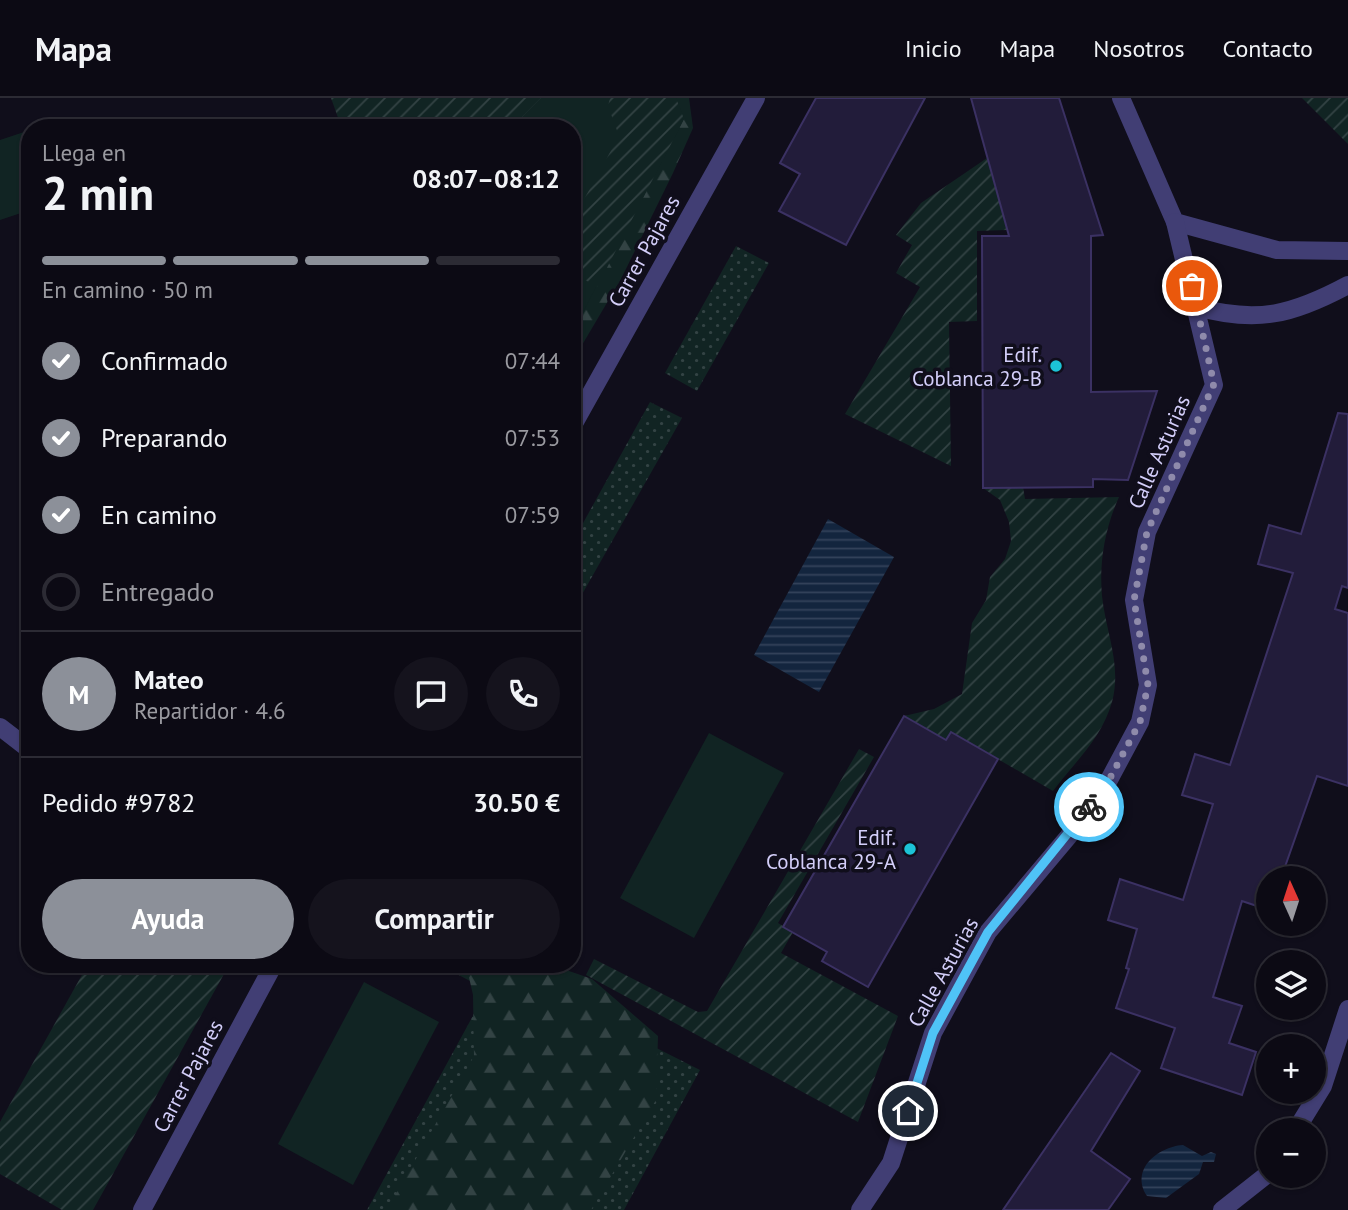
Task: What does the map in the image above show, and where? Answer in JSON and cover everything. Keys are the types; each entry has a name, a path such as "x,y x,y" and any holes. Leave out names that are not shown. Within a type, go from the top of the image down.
{"street":[{"name":"Carrer Pajares","path":"581,411 756,98"},
{"name":"Calle Asturias","path":"860,1210 891,1163 933,1033 988,932 1075,828 1109,780 1140,722 1148,685 1134,600 1147,532 1214,384 1175,222 1121,98"},
{"path":"1175,222 1277,250 1348,251"},
{"path":"1197,307 1228,316 1276,316 1320,300 1348,285"},
{"path":"0,727 21,743"},
{"name":"Carrer Pajares","path":"142,1210 269,973"},
{"path":"1303,1118 1323,1086 1348,1009"},
{"path":"1222,1210 1256,1183"}],"green space":[{"path":"331,98 541,98 520,119 338,119"},
{"path":"427,98 676,98 684,119 581,316 581,119 364,119"},
{"path":"610,98 676,98 684,119 597,287 581,277 581,205 619,136 608,106"},
{"path":"624,98 689,98 693,128 621,279 581,347 581,186"},
{"path":"1302,98 1348,98 1348,144"},
{"path":"21,133 21,213 0,220 0,140"},
{"path":"987,158 1007,230 977,231 977,321 949,322 951,466 845,414 920,287 896,273 912,245 896,235 921,203"},
{"path":"736,246 769,263 697,391 665,373"},
{"path":"650,402 682,418 581,596 581,527"},
{"path":"1023,487 1025,499 1119,497 1107,533 1101,571 1104,610 1114,662 1115,688 1112,702 1102,727 1087,750 1053,791 951,732 946,740 904,716 934,709 962,694 972,623 986,600 990,577 1005,559 1011,541 1009,522 1000,500 983,488"},
{"path":"709,733 784,773 694,938 620,898"},
{"path":"859,749 874,757 778,923 793,932 781,953 898,1016 858,1122 586,975 594,959 698,1012 707,1011"},
{"path":"83,973 224,974 93,1210 62,1210 0,1174 0,1122"},
{"path":"455,973 508,973 700,1070 624,1210 367,1210 487,990"},
{"path":"468,973 575,973 592,979 658,1036 656,1100 591,1210 387,1210 474,1056 473,995"},
{"path":"364,982 439,1022 353,1185 278,1144"}],"water":[{"path":"828,519 894,557 819,692 754,655"},
{"path":"1183,1145 1202,1156 1211,1152 1216,1154 1214,1162 1203,1162 1199,1174 1166,1198 1147,1196 1142,1177 1144,1169 1164,1150"}],"building":[{"path":"816,98 925,98 846,245 779,211 800,174 780,163"},
{"path":"971,98 1059,98 1103,235 1091,236 1091,392 1157,391 1128,480 1093,479 1093,487 983,488 982,236 1009,236"},
{"path":"1338,413 1348,414 1348,588 1342,586 1335,609 1348,613 1348,786 1317,776 1285,866 1256,866 1256,906 1242,901 1213,997 1242,1006 1229,1043 1256,1052 1242,1095 1161,1068 1175,1028 1116,1008 1129,969 1126,968 1137,929 1108,920 1120,879 1183,900 1213,804 1182,795 1195,754 1230,765 1293,573 1258,564 1269,525 1301,534"},
{"name":"Edif. Coblanca 29-A","path":"904,716 946,740 951,732 998,759 868,987 822,961 827,952 783,927"},
{"path":"1111,1053 1140,1071 1091,1151 1130,1179 1108,1210 1003,1210"}],"way so far":[{"path":"1089,807 1109,780 1140,722 1148,685 1134,600 1147,532 1214,384 1192,286"}],"place":[{"name":"Edif. Coblanca 29-B","path":"1056,366"},
{"name":"Edif. Coblanca 29-A","path":"910,849"}],"route":[{"path":"908,1111 933,1033 988,932 1068,837 1089,807"}]}
